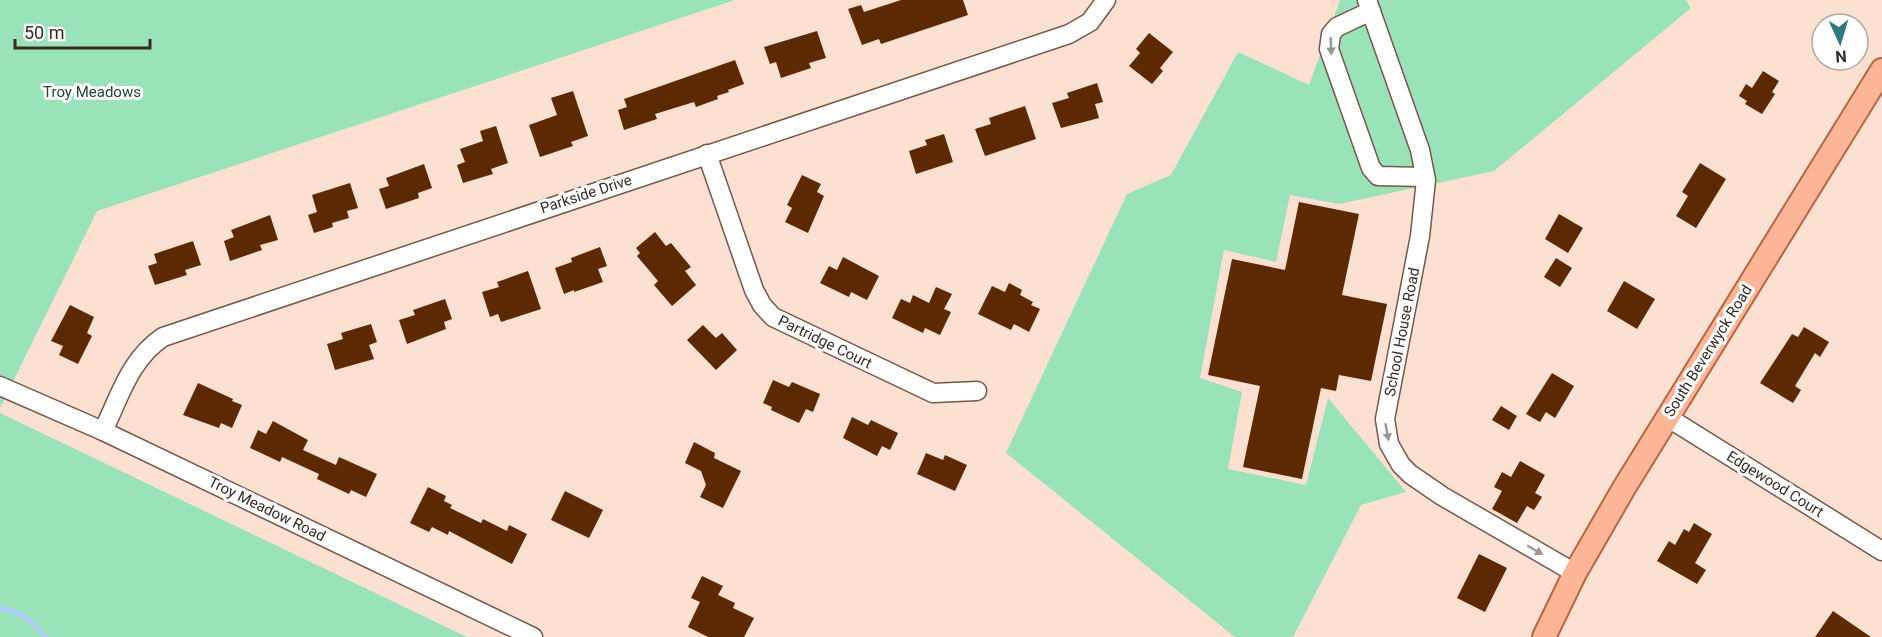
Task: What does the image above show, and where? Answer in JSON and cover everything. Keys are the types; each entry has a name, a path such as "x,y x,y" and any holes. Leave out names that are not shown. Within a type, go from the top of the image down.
{"main road":[{"name":"South Beverwyck Road","path":"1544,637 1575,573 1668,417 1882,70"}],"street":[{"name":"Parkside Drive","path":"103,430 136,361 163,337 1069,34 1090,22 1107,0"},
{"name":"School House Road","path":"1369,6 1420,150 1425,177 1420,236 1385,419 1388,438 1395,455 1410,474 1442,496 1575,573"},
{"path":"1369,6 1337,27 1331,34 1329,50 1371,168 1378,176 1425,177"},
{"name":"Partridge Court","path":"707,154 754,291 762,305 773,317 933,393 977,391"},
{"name":"Troy Meadow Road","path":"0,386 103,430 533,637"},
{"name":"Edgewood Court","path":"1668,417 1882,551"}],"green space":[{"name":"Troy Meadows","path":"0,0 735,0 97,211 0,408"},
{"path":"1340,0 1686,0 1691,8 1494,171 1339,204 1290,195 1276,262 1224,250 1200,378 1242,392 1228,469 1306,485 1328,398 1406,492 1361,505 1293,637 1235,637 1006,453 1127,194 1171,175 1238,52 1309,85"},
{"path":"0,413 467,637 0,637"}],"building":[{"path":"901,0 963,0 968,15 881,44 879,39 862,45 848,9 861,5 864,12"},
{"path":"817,31 826,58 809,63 811,68 781,78 776,62 770,64 764,47"},
{"path":"1149,33 1173,52 1160,68 1163,71 1152,84 1129,66 1140,53 1136,49"},
{"path":"735,60 744,84 717,96 718,99 696,107 694,102 655,114 657,119 624,130 618,110 627,107 624,99"},
{"path":"1763,71 1779,81 1772,92 1775,94 1762,114 1745,104 1747,101 1739,96 1746,84 1752,88"},
{"path":"1097,83 1103,102 1095,104 1099,118 1061,128 1052,103 1069,98 1067,93"},
{"path":"573,91 588,136 571,142 573,146 540,157 529,125 557,115 551,98"},
{"path":"1025,106 1036,139 985,156 975,129 991,124 989,118"},
{"path":"496,126 508,163 491,169 493,174 463,183 457,165 465,162 460,149 483,141 480,131"},
{"path":"944,134 953,162 916,174 909,151 927,145 925,140"},
{"path":"1700,163 1726,179 1696,228 1676,216 1688,196 1682,192"},
{"path":"424,164 432,188 418,193 419,198 386,209 379,189 389,186 386,178"},
{"path":"802,175 821,184 817,192 824,196 808,233 785,222 792,208 787,205"},
{"path":"350,183 358,208 347,211 349,218 332,223 333,227 314,233 308,215 317,212 312,195"},
{"path":"1299,202 1359,214 1342,295 1387,304 1371,381 1339,375 1336,391 1321,388 1302,479 1243,467 1260,386 1208,375 1232,259 1285,270"},
{"path":"1559,214 1583,228 1568,253 1545,239"},
{"path":"270,215 278,240 260,245 262,250 230,261 224,241 234,237 231,230"},
{"path":"655,232 666,246 671,243 691,267 685,271 696,285 672,306 654,285 658,281 637,256 640,253 636,248"},
{"path":"193,241 201,265 185,270 187,275 155,285 148,266 157,263 154,254"},
{"path":"600,247 607,266 598,269 603,282 564,294 555,268 572,262 571,258"},
{"path":"843,257 879,276 867,300 851,292 849,297 820,283 829,266 837,270"},
{"path":"1556,258 1572,268 1560,287 1544,277"},
{"path":"528,271 541,309 501,322 498,314 490,317 482,292 499,287 497,282"},
{"path":"1624,281 1655,299 1637,329 1607,311"},
{"path":"1009,283 1022,290 1020,295 1033,302 1031,305 1040,309 1029,332 1014,324 1011,330 978,314 992,286 1005,292"},
{"path":"936,287 952,294 944,309 951,312 940,335 925,328 923,333 892,318 901,299 910,303 913,295 929,303"},
{"path":"445,299 452,319 444,322 446,329 407,344 399,320 415,315 413,310"},
{"path":"70,305 94,317 87,333 92,336 78,364 59,355 63,346 51,341"},
{"path":"371,324 377,342 369,345 374,359 335,370 327,344 343,339 341,333"},
{"path":"703,325 716,338 722,333 737,350 716,370 687,340"},
{"path":"1804,327 1829,342 1820,357 1815,353 1795,386 1801,390 1793,403 1760,383 1792,334 1798,337"},
{"path":"1552,373 1574,386 1555,418 1546,412 1540,422 1526,414"},
{"path":"773,380 789,387 792,382 820,394 813,412 806,409 799,423 771,410 772,407 763,403"},
{"path":"198,383 242,405 232,428 221,423 219,428 183,415"},
{"path":"1501,406 1517,416 1509,430 1492,420"},
{"path":"852,417 868,425 871,420 898,433 890,450 882,446 877,456 843,438"},
{"path":"273,421 308,440 303,450 336,465 339,457 377,474 366,497 351,490 349,494 317,479 319,474 282,457 280,462 250,448 258,430 266,434"},
{"path":"694,442 715,453 714,458 741,471 723,508 700,497 706,485 701,471 685,463"},
{"path":"926,453 943,460 945,455 967,465 955,491 917,474"},
{"path":"1520,461 1545,475 1535,493 1542,497 1534,510 1527,506 1517,523 1492,509 1502,491 1494,487 1502,472 1511,477"},
{"path":"428,487 446,496 444,501 452,505 450,508 481,523 483,519 507,531 509,525 527,534 512,564 449,531 448,535 432,527 429,532 410,523"},
{"path":"565,491 603,510 589,538 551,520"},
{"path":"1694,523 1712,534 1695,563 1706,570 1697,584 1657,561 1669,541 1675,545 1684,529 1689,532"},
{"path":"1479,554 1507,568 1485,612 1457,598"},
{"path":"702,576 723,586 718,595 735,603 733,608 754,618 744,637 708,637 688,627 700,602 691,598"},
{"path":"1833,611 1871,637 1815,637"}],"waterway":[{"path":"0,609 20,614 46,637"}]}
